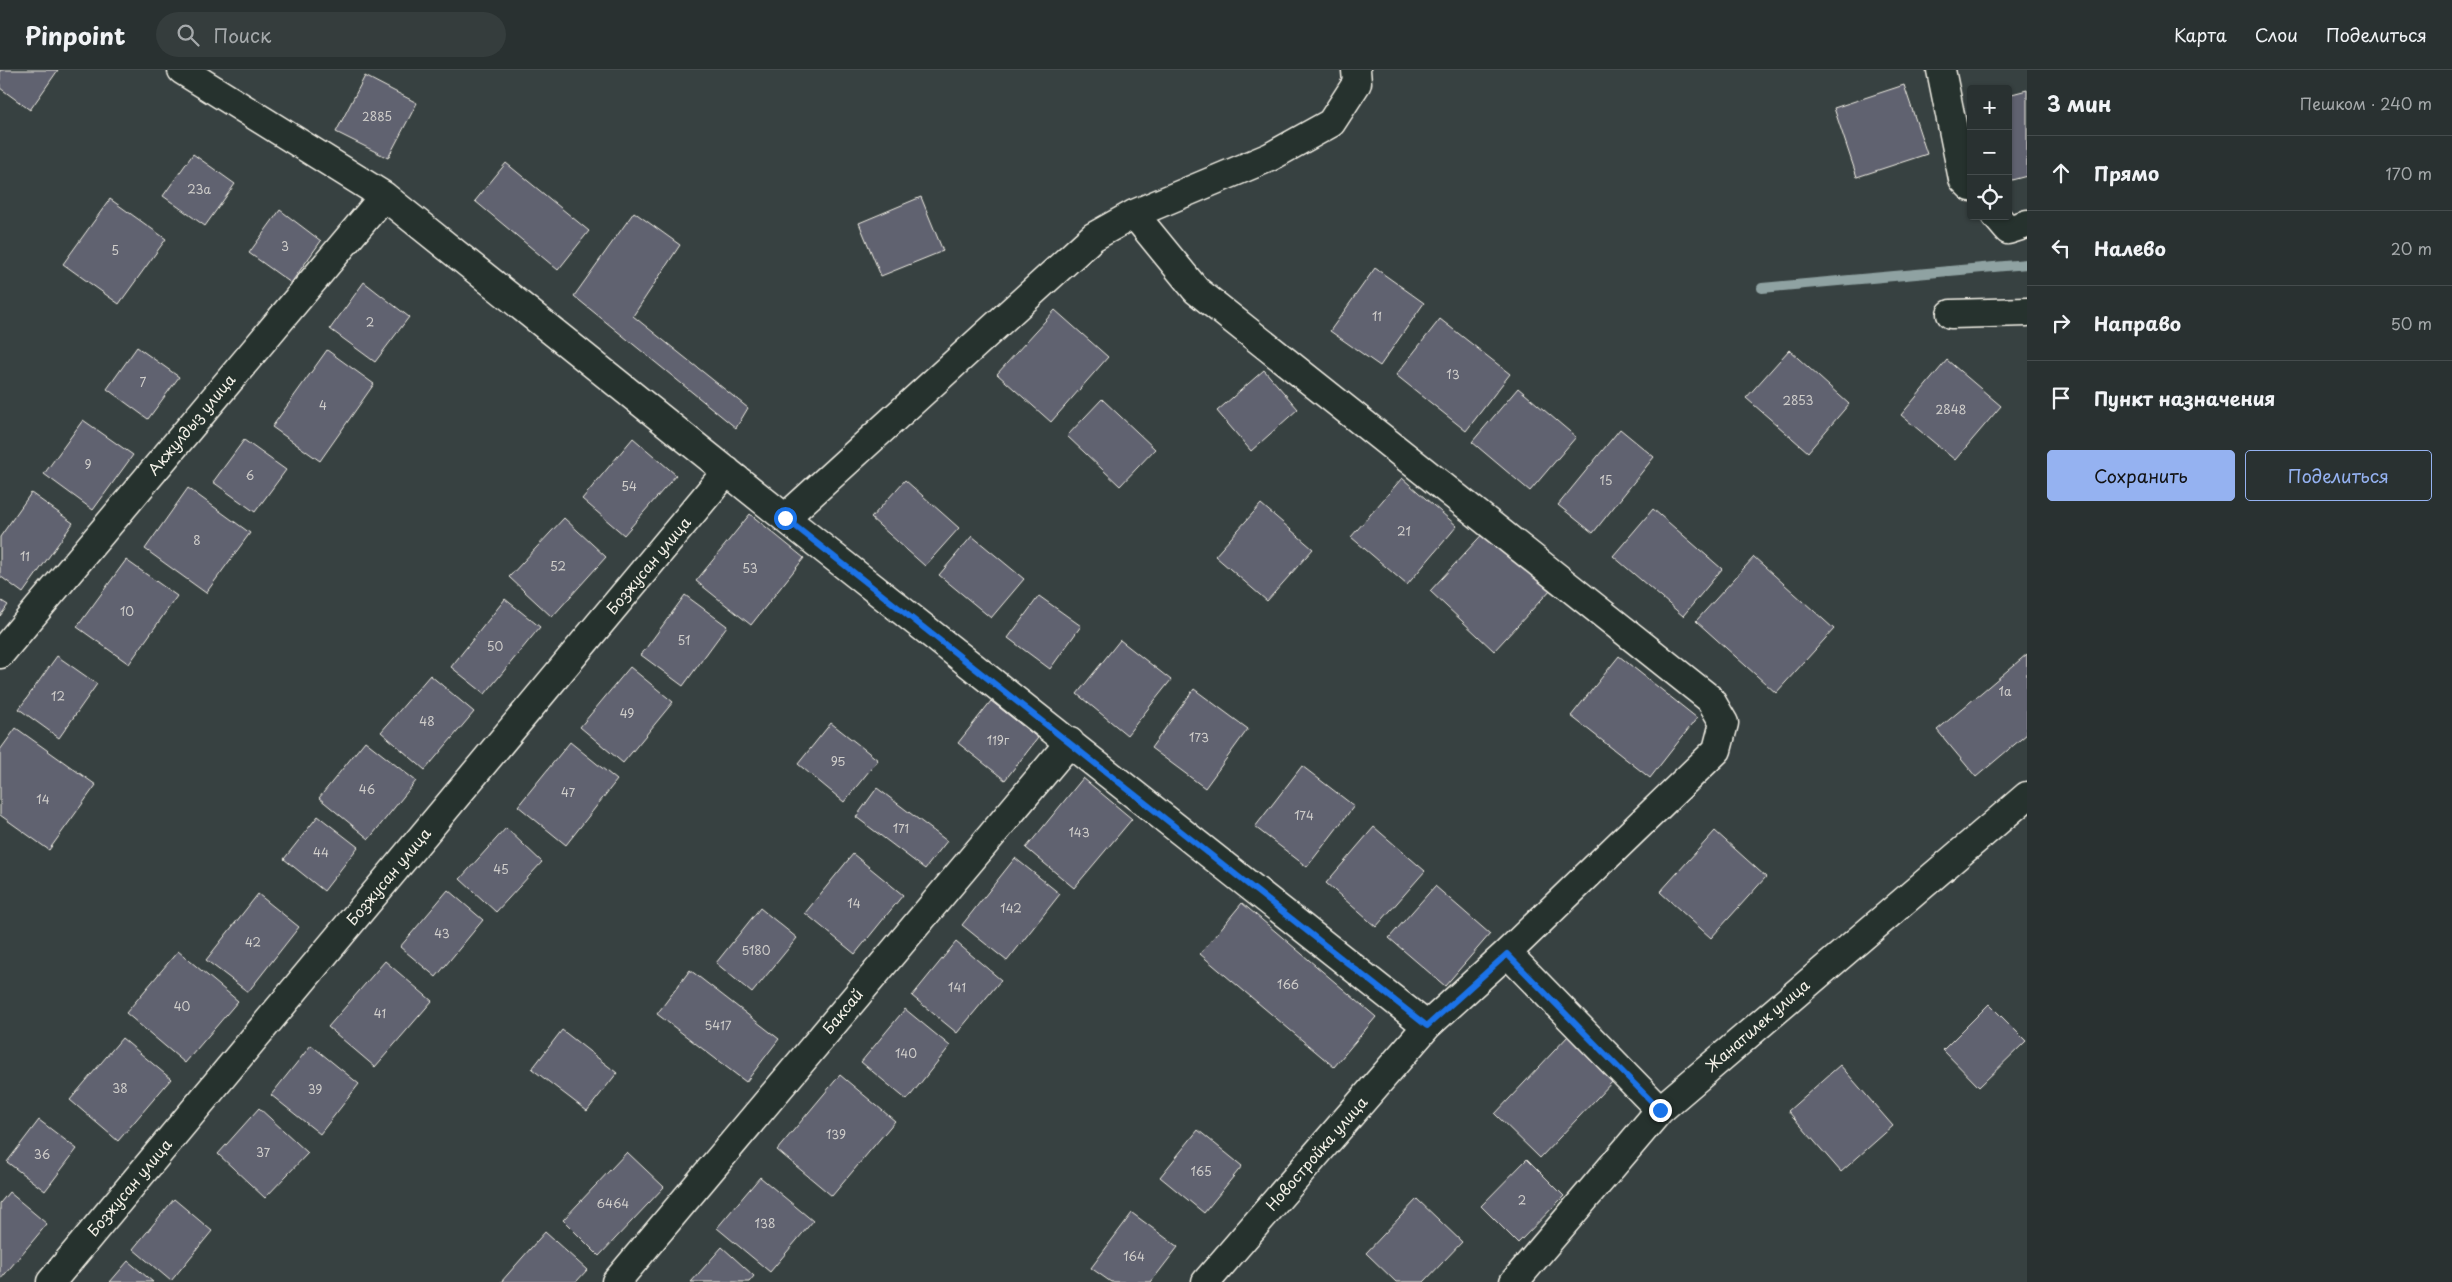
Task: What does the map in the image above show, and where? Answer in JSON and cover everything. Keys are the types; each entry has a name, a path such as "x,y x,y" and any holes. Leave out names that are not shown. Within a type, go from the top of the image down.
{"street":[{"path":"182,70 384,196 785,518 1427,1026"},
{"path":"785,518 1093,237 1134,214 1270,158 1331,123 1357,83 1356,70"},
{"path":"1941,70 1963,179 1967,183"},
{"name":"Акжулдыз улица","path":"0,654 384,196"},
{"name":"Новостройка улица","path":"1134,214 1196,290 1710,699 1724,722 1716,750 1507,954 1427,1026 1206,1282"},
{"path":"1999,220 2008,230 2027,224"},
{"path":"1951,314 2027,312"},
{"name":"Бозжусан улица","path":"51,1282 727,471"},
{"name":"Баксай","path":"616,1282 1070,742"},
{"name":"Жанатилек улица","path":"1514,1282 1660,1110 2027,796"},
{"path":"1507,954 1660,1110"}],"building":[{"path":"0,70 58,70 30,110 0,88"},
{"path":"365,76 417,103 388,158 336,132"},
{"path":"1904,85 1927,154 1857,177 1834,108"},
{"path":"2027,90 2027,176 2012,180 2012,130 2012,94"},
{"path":"193,154 235,184 205,226 163,196"},
{"path":"506,163 589,231 558,270 475,201"},
{"path":"921,197 943,251 881,276 859,223"},
{"path":"110,199 166,239 119,304 63,264"},
{"path":"280,210 321,241 291,283 249,253"},
{"path":"634,212 680,245 633,316 748,408 736,428 574,296"},
{"path":"1375,268 1424,303 1380,366 1330,331"},
{"path":"364,282 409,317 375,362 330,329"},
{"path":"1055,310 1108,357 1051,422 997,374"},
{"path":"1440,319 1510,374 1466,431 1396,375"},
{"path":"137,347 179,377 148,419 107,389"},
{"path":"327,350 374,384 320,461 272,427"},
{"path":"1789,350 1849,404 1808,452 1746,398"},
{"path":"1947,360 2001,406 1955,460 1901,415"},
{"path":"1264,370 1298,409 1251,451 1217,411"},
{"path":"1518,388 1576,437 1530,491 1472,442"},
{"path":"1102,399 1155,449 1120,486 1067,436"},
{"path":"83,420 133,455 93,510 44,474"},
{"path":"1620,429 1654,457 1593,533 1558,505"},
{"path":"633,438 676,475 624,535 582,499"},
{"path":"244,440 286,470 255,512 213,482"},
{"path":"1402,478 1457,526 1407,585 1351,537"},
{"path":"905,480 959,528 925,566 871,518"},
{"path":"188,488 250,533 206,593 145,549"},
{"path":"31,493 73,523 23,593 0,576 0,537"},
{"path":"1261,504 1313,549 1267,601 1215,556"},
{"path":"1653,509 1722,569 1683,616 1613,556"},
{"path":"750,514 804,558 751,625 696,581"},
{"path":"564,518 606,557 552,617 509,577"},
{"path":"1488,528 1553,587 1494,651 1430,591"},
{"path":"972,536 1024,579 991,618 939,575"},
{"path":"1754,557 1834,629 1776,693 1696,621"},
{"path":"126,560 177,596 129,664 77,627"},
{"path":"685,595 727,626 683,686 641,655"},
{"path":"1039,596 1081,626 1050,669 1008,638"},
{"path":"505,599 540,627 485,694 451,667"},
{"path":"0,600 8,605 0,616"},
{"path":"1120,640 1171,680 1127,735 1077,694"},
{"path":"2027,654 2027,734 1976,777 1937,730"},
{"path":"57,656 97,684 59,738 19,709"},
{"path":"1619,656 1697,718 1650,778 1571,716"},
{"path":"630,667 673,702 623,763 580,727"},
{"path":"430,675 474,712 425,770 381,732"},
{"path":"1194,689 1248,729 1205,788 1151,748"},
{"path":"991,701 1038,738 1005,780 958,743"},
{"path":"831,723 878,760 844,802 798,764"},
{"path":"16,728 96,785 49,850 0,815 0,750"},
{"path":"365,741 416,781 369,839 319,798"},
{"path":"570,742 617,780 566,845 518,806"},
{"path":"1302,766 1354,806 1307,867 1255,827"},
{"path":"1083,778 1132,819 1074,888 1026,848"},
{"path":"877,788 947,841 925,869 856,817"},
{"path":"318,816 358,847 324,891 284,859"},
{"path":"1374,827 1425,871 1376,927 1326,883"},
{"path":"506,828 542,862 496,912 460,879"},
{"path":"1715,831 1766,877 1711,938 1660,892"},
{"path":"853,854 903,895 855,954 805,913"},
{"path":"1015,858 1060,894 1007,961 962,925"},
{"path":"1435,886 1490,934 1445,986 1389,938"},
{"path":"448,890 483,920 436,977 400,947"},
{"path":"258,894 299,927 248,992 206,960"},
{"path":"1242,903 1376,1017 1334,1067 1200,954"},
{"path":"760,908 797,938 752,993 716,963"},
{"path":"956,942 1001,980 957,1033 912,996"},
{"path":"178,951 238,1001 185,1063 126,1013"},
{"path":"385,961 432,1001 375,1067 328,1027"},
{"path":"690,970 779,1039 746,1082 657,1014"},
{"path":"1989,1004 2026,1041 1979,1087 1943,1050"},
{"path":"905,1009 950,1046 907,1100 861,1062"},
{"path":"562,1030 617,1073 587,1111 532,1069"},
{"path":"1569,1035 1615,1079 1540,1158 1495,1114"},
{"path":"122,1038 171,1079 118,1141 70,1100"},
{"path":"311,1045 359,1084 320,1134 271,1095"},
{"path":"1840,1065 1893,1126 1841,1172 1788,1111"},
{"path":"840,1075 895,1121 832,1196 777,1150"},
{"path":"259,1108 308,1153 265,1198 218,1154"},
{"path":"39,1120 77,1149 45,1191 7,1162"},
{"path":"1198,1130 1242,1166 1204,1213 1160,1177"},
{"path":"627,1152 664,1187 599,1256 563,1220"},
{"path":"1527,1159 1564,1196 1518,1243 1481,1206"},
{"path":"760,1177 813,1221 770,1272 717,1228"},
{"path":"9,1192 47,1224 0,1280 0,1203"},
{"path":"174,1199 212,1231 171,1281 133,1249"},
{"path":"1417,1199 1462,1242 1424,1282 1396,1282 1366,1253"},
{"path":"1132,1213 1178,1247 1151,1282 1111,1282 1091,1268"},
{"path":"545,1232 587,1270 576,1282 501,1282"},
{"path":"722,1247 754,1276 749,1282 691,1282"},
{"path":"128,1261 153,1282 110,1282"}],"waterway":[{"path":"1762,288 2027,264"}],"route":[{"path":"785,518 1427,1026 1507,954 1660,1110"}]}
